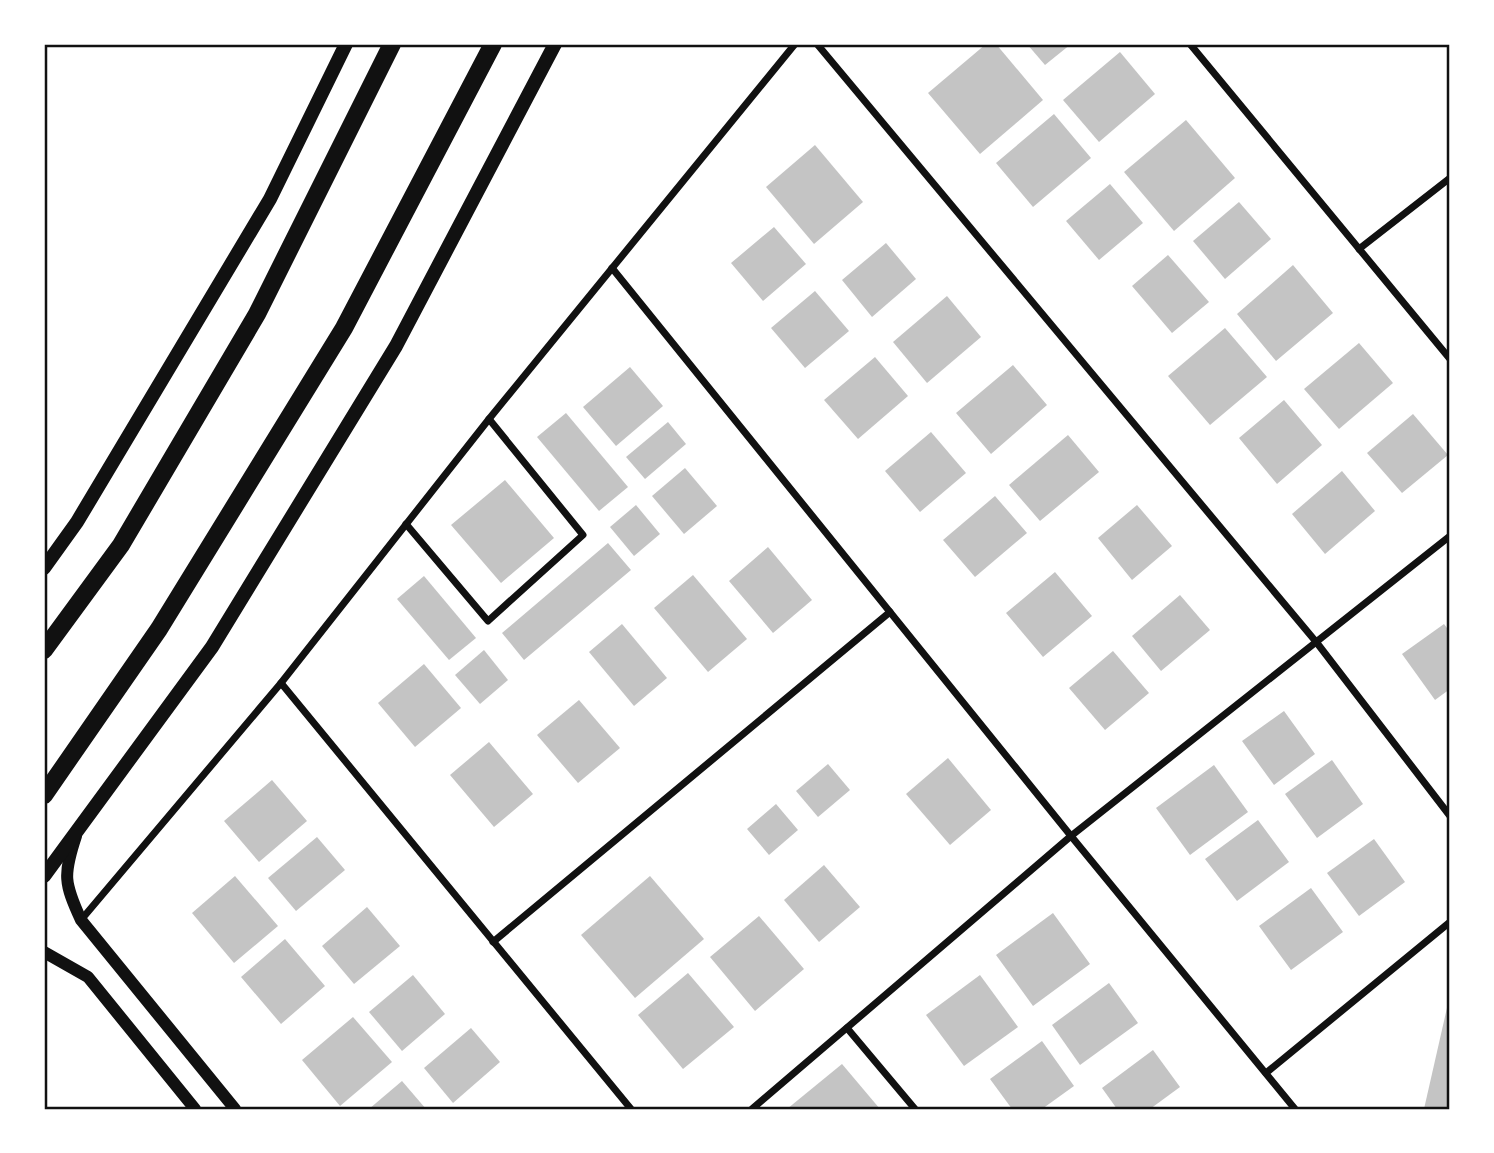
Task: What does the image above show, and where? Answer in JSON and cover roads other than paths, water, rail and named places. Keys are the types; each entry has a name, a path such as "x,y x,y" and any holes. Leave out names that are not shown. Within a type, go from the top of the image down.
{"main road":[{"path":"44,568 77,522 270,199 346,44"},
{"path":"44,650 121,545 257,314 392,44"},
{"path":"44,795 159,629 344,328 493,44"},
{"path":"44,876 212,647 396,346 555,44"}],"street":[{"path":"81,920 281,683 489,419 795,44"},
{"path":"817,44 1317,643 1450,816"},
{"path":"1190,44 1450,359"},
{"path":"1359,249 1450,178"},
{"path":"612,268 1295,1109"},
{"path":"407,524 488,621 583,535 489,419"},
{"path":"752,1109 1071,836 1450,536"},
{"path":"494,942 890,612"},
{"path":"281,683 631,1109"},
{"path":"78,831 66,866 69,894 81,920 235,1109"},
{"path":"1266,1073 1450,922"},
{"path":"44,952 88,978 195,1109"},
{"path":"847,1028 915,1109"}]}
